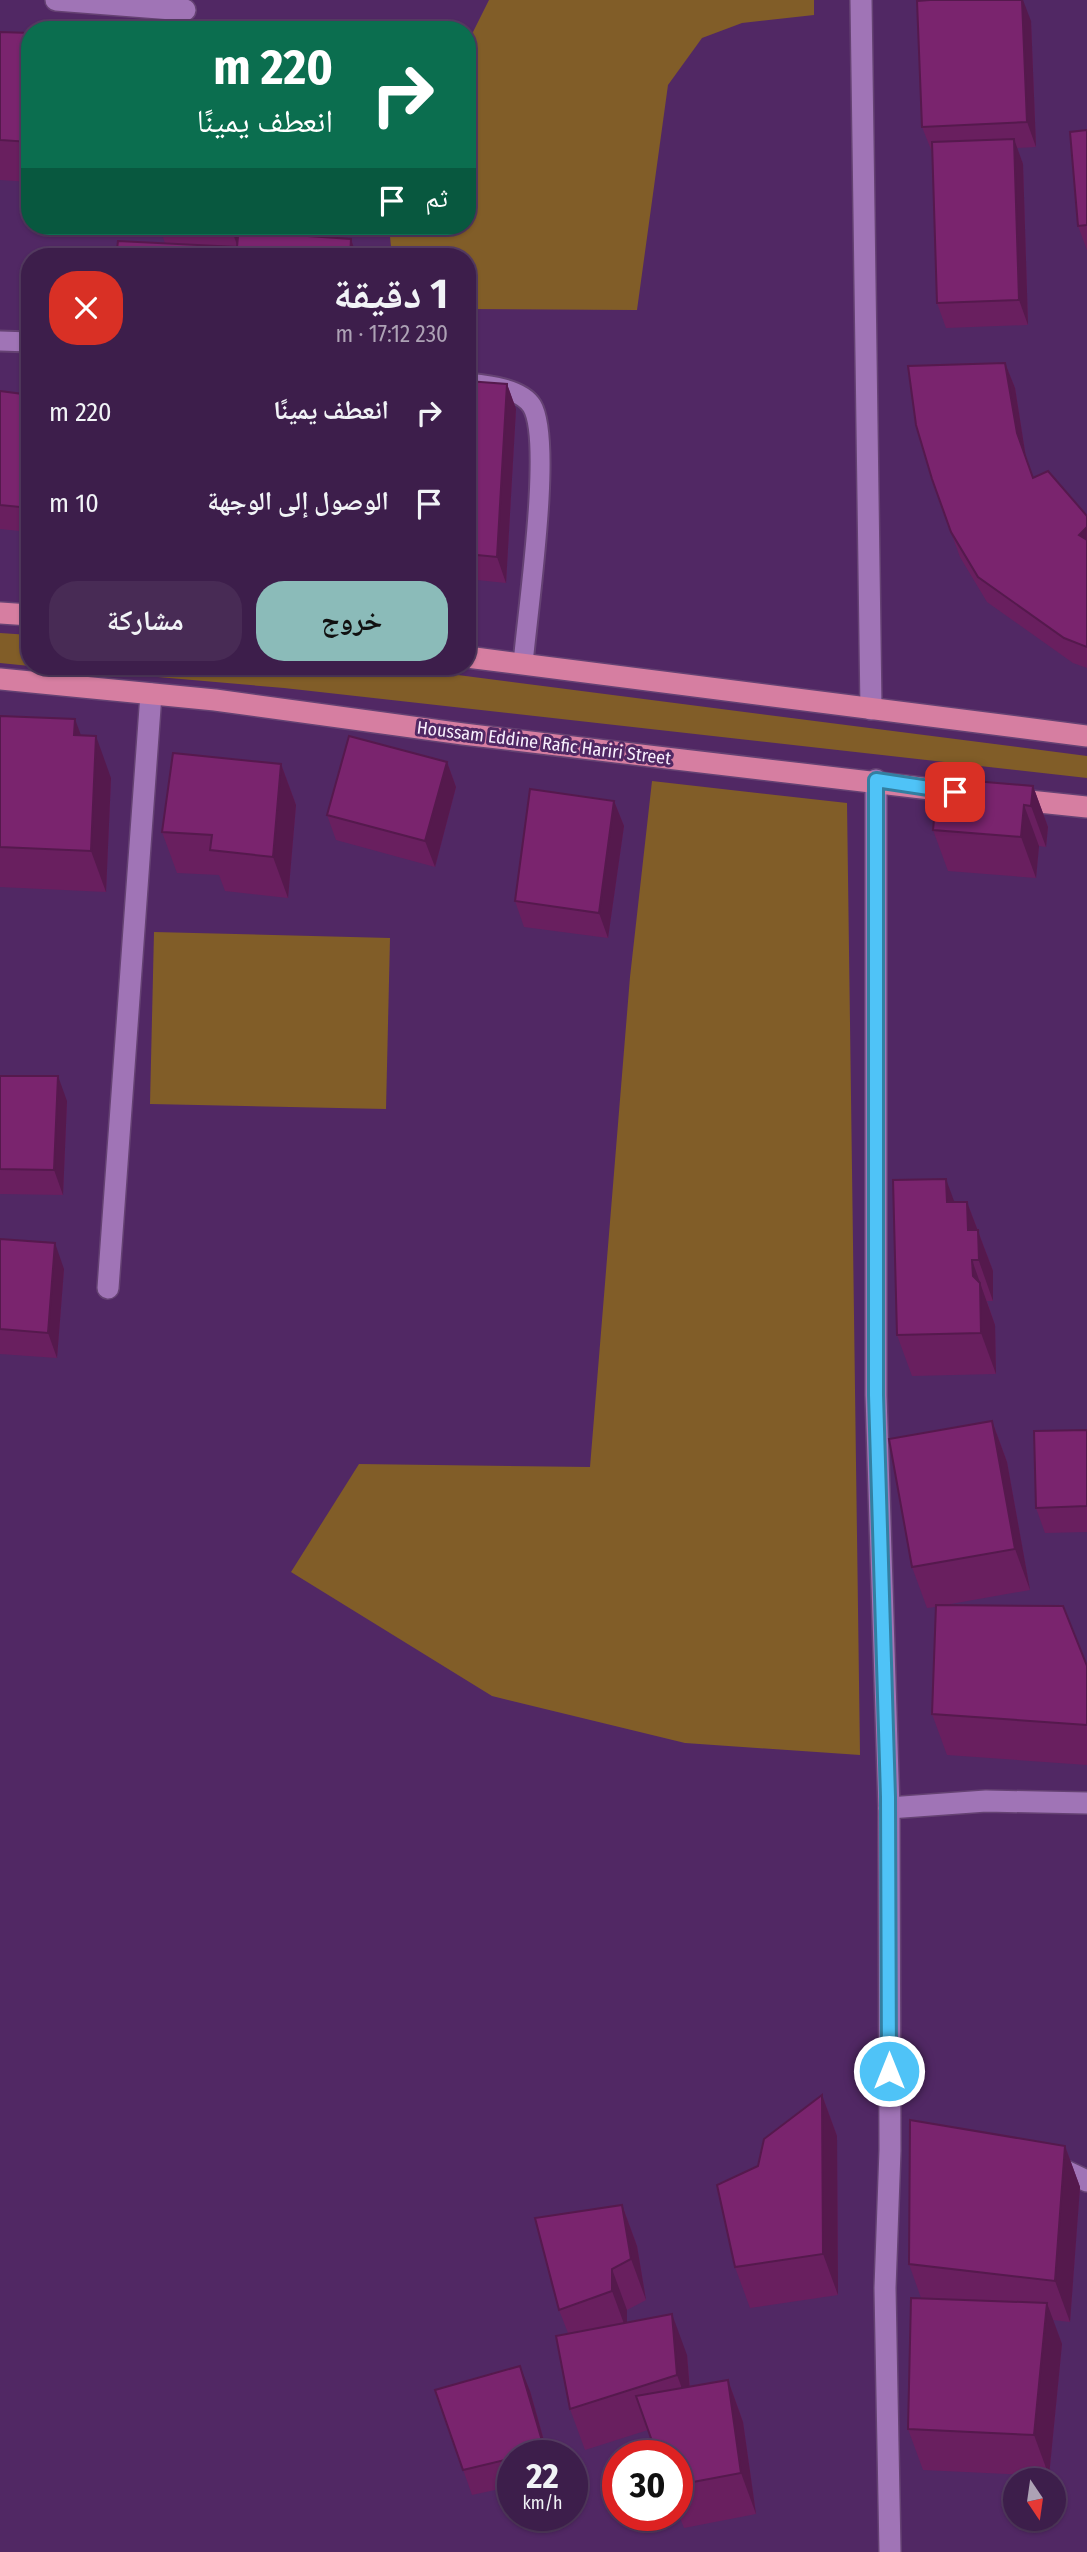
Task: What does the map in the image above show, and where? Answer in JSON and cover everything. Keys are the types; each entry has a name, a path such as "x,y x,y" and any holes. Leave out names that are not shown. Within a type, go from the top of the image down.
{"main road":[{"path":"0,613 21,614"},
{"path":"476,658 1087,736"},
{"name":"Houssam Eddine Rafic Hariri Street","path":"0,679 151,694 463,734 876,780 1087,807"}],"street":[{"path":"56,0 185,10"},
{"path":"861,0 872,709"},
{"path":"108,1288 151,694"},
{"path":"876,780 876,1395 889,1808 890,2150 885,2288 890,2552"},
{"path":"889,1808 986,1801 1087,1803"},
{"path":"890,2150 917,2149"},
{"path":"1036,2158 1087,2180"}],"lane":[{"path":"0,341 21,342"},
{"path":"476,385 507,390 526,401 532,407 539,434 541,469 523,664"}],"shaded area":[{"path":"489,0 814,0 814,15 742,23 702,38 668,85 637,310 476,309 476,248 391,248 390,235 476,235 476,26"},
{"path":"0,633 21,634 21,665 0,663"},
{"path":"134,675 458,675 1087,756 1087,778 284,688"},
{"path":"652,781 847,803 860,1755 685,1743 492,1696 291,1572 359,1464 590,1467 630,977"},
{"path":"154,932 390,938 386,1109 150,1104"}],"building":[{"path":"1022,0 1027,122 922,127 917,1"},
{"path":"0,32 21,33 21,141 0,140"},
{"path":"1087,130 1087,225 1078,226 1070,132"},
{"path":"1014,139 1019,300 937,303 932,142"},
{"path":"238,235 351,239 350,248 117,248 118,241 237,247"},
{"path":"1005,363 1017,433 1033,478 1048,471 1087,516 1087,527 1079,535 1087,540 1087,647 1064,638 978,577 951,532 916,425 908,366"},
{"path":"476,382 507,384 497,557 476,555"},
{"path":"0,391 21,394 21,507 0,505"},
{"path":"0,716 75,719 74,735 96,736 91,851 0,847"},
{"path":"349,736 447,762 425,841 327,815"},
{"path":"173,753 281,764 273,857 210,850 212,835 162,832"},
{"path":"938,778 1033,786 1031,806 1024,805 1021,837 933,830"},
{"path":"530,789 614,801 599,913 515,901"},
{"path":"0,1076 58,1076 54,1170 0,1169"},
{"path":"946,1179 947,1202 967,1202 968,1230 978,1230 979,1260 972,1260 973,1276 980,1283 981,1333 897,1335 893,1180"},
{"path":"0,1239 55,1243 48,1333 0,1329"},
{"path":"992,1421 1015,1549 912,1567 889,1439"},
{"path":"1087,1430 1087,1506 1036,1508 1034,1431"},
{"path":"936,1605 1063,1606 1087,1666 1087,1725 932,1714"},
{"path":"822,2095 823,2254 735,2267 717,2185 758,2166 764,2139"},
{"path":"910,2120 1065,2146 1055,2281 909,2264"},
{"path":"622,2205 631,2259 612,2269 612,2291 559,2310 535,2218"},
{"path":"911,2298 1047,2303 1034,2435 908,2429"},
{"path":"672,2314 677,2375 570,2409 556,2336"},
{"path":"520,2366 542,2440 497,2440 497,2462 463,2470 435,2390"},
{"path":"728,2380 741,2473 693,2482 693,2440 652,2440 636,2396"}],"route":[{"path":"889,2071 888,1797 877,1508 876,780 955,792"}]}
